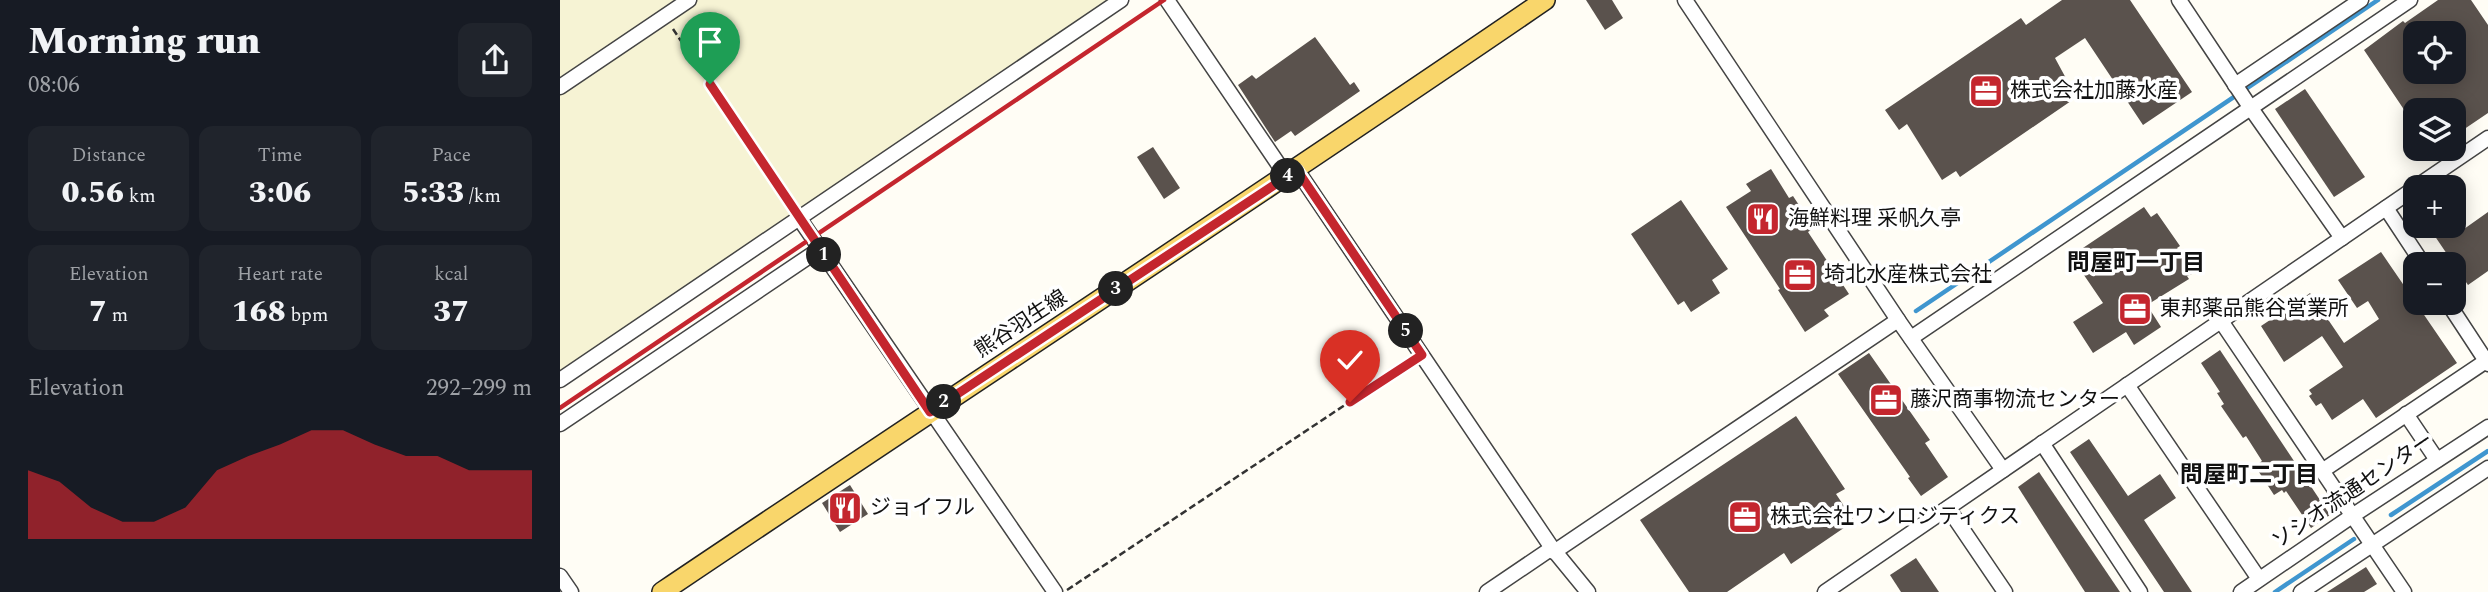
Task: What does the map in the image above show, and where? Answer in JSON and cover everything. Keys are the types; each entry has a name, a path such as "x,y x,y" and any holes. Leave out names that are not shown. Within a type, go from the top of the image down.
{"main road":[{"name":"熊谷羽生線","path":"662,592 1292,173 1545,0"}],"street":[{"path":"560,87 689,0"},
{"path":"560,380 1121,0"},
{"path":"1167,0 1422,355 1580,592"},
{"path":"1685,0 1898,320 2003,470"},
{"path":"2179,0 2249,107 2342,238"},
{"path":"2235,85 2361,0"},
{"path":"1911,338 2410,0"},
{"path":"2435,175 2488,138"},
{"path":"1825,592 2403,197"},
{"path":"2386,208 2415,252"},
{"path":"799,218 1055,592"},
{"path":"560,424 820,249"},
{"path":"2322,471 2487,363 2456,315"},
{"path":"1487,592 1898,320"},
{"path":"2221,321 2404,592"},
{"path":"2127,385 2259,579"},
{"path":"2406,414 2437,460"},
{"name":"ソシオ流通センター","path":"2241,592 2488,427"},
{"path":"2042,443 2140,592"},
{"path":"2301,592 2488,468"},
{"path":"1948,508 2005,592"},
{"path":"1571,575 1588,592"},
{"path":"560,576 571,592"}],"path":[{"path":"665,17 799,218"},
{"path":"1064,592 1422,355"}],"shaded area":[{"path":"560,0 1111,0 560,374"}],"building":[{"path":"1586,0 1612,0 1623,18 1605,30"},
{"path":"2062,0 2130,0 2192,92 2143,125 2085,38 2055,58 2068,82 2066,84 2071,91 2066,94 2071,101 1960,177 1956,171 1942,180 1907,124 1899,130 1885,110 2021,18 2026,25"},
{"path":"2438,0 2471,0 2488,25 2488,113 2466,128 2466,98 2403,98 2403,108 2364,50 2403,21 2403,84 2466,84 2466,21 2408,21"},
{"path":"1315,37 1350,85 1354,82 1360,91 1295,136 1291,131 1275,142 1238,85 1252,75 1256,79"},
{"path":"2305,89 2365,177 2334,197 2275,109"},
{"path":"1153,147 1180,188 1164,199 1137,157"},
{"path":"1771,169 1789,198 1793,196 1814,228 1808,232 1849,294 1824,310 1829,316 1805,332 1726,207 1751,191 1746,184"},
{"path":"1681,200 1728,269 1712,280 1720,293 1691,312 1684,301 1678,305 1631,234"},
{"path":"2144,207 2151,217 2157,213 2180,246 2177,248 2194,273 2187,276 2189,279 2147,305 2161,327 2134,345 2126,332 2093,353 2073,322 2103,303 2071,256"},
{"path":"2488,212 2488,271 2468,285 2466,252 2446,252 2436,238 2466,238 2466,228"},
{"path":"2381,252 2403,284 2403,315 2424,315 2457,363 2376,418 2363,399 2332,420 2321,403 2316,406 2309,396 2312,394 2309,390 2343,367 2322,336 2284,362 2261,326 2270,320 2269,317 2310,293 2344,343 2379,319 2368,301 2357,308 2338,280"},
{"path":"2220,350 2330,515 2311,528 2286,491 2284,493 2282,490 2274,495 2255,466 2262,461 2246,436 2243,438 2221,406 2224,404 2217,393 2220,392 2201,363"},
{"path":"1869,353 1930,440 1925,443 1948,477 1921,496 1838,374"},
{"path":"1796,416 1845,489 1836,494 1854,521 1791,564 1784,553 1727,592 1689,592 1640,520"},
{"path":"2089,439 2128,496 2160,474 2176,498 2144,520 2192,592 2164,592 2070,452"},
{"path":"2039,472 2120,592 2085,592 2018,487"},
{"path":"850,485 868,514 840,532 822,503"},
{"path":"1916,558 1939,592 1901,592 1890,575"},
{"path":"2366,567 2377,584 2364,592 2327,592"}],"waterway":[{"path":"1916,311 2378,0"},
{"path":"2391,515 2488,451"},
{"path":"2275,592 2354,539"}],"railway":[{"path":"560,408 1164,0"}],"place":[{"name":"株式会社加藤水産","path":"1986,91"},
{"name":"海鮮料理 采帆久亭","path":"1763,219"},
{"name":"埼北水産株式会社","path":"1800,275"},
{"name":"東邦薬品熊谷営業所","path":"2135,309"},
{"name":"藤沢商事物流センター","path":"1886,400"},
{"name":"ジョイフル","path":"845,508"},
{"name":"株式会社ワンロジティクス","path":"1745,517"}],"district":[{"name":"問屋町一丁目","path":"2136,263"},
{"name":"問屋町二丁目","path":"2249,475"}],"route":[{"path":"710,84 930,412 1297,170 1422,355 1350,402"}]}
